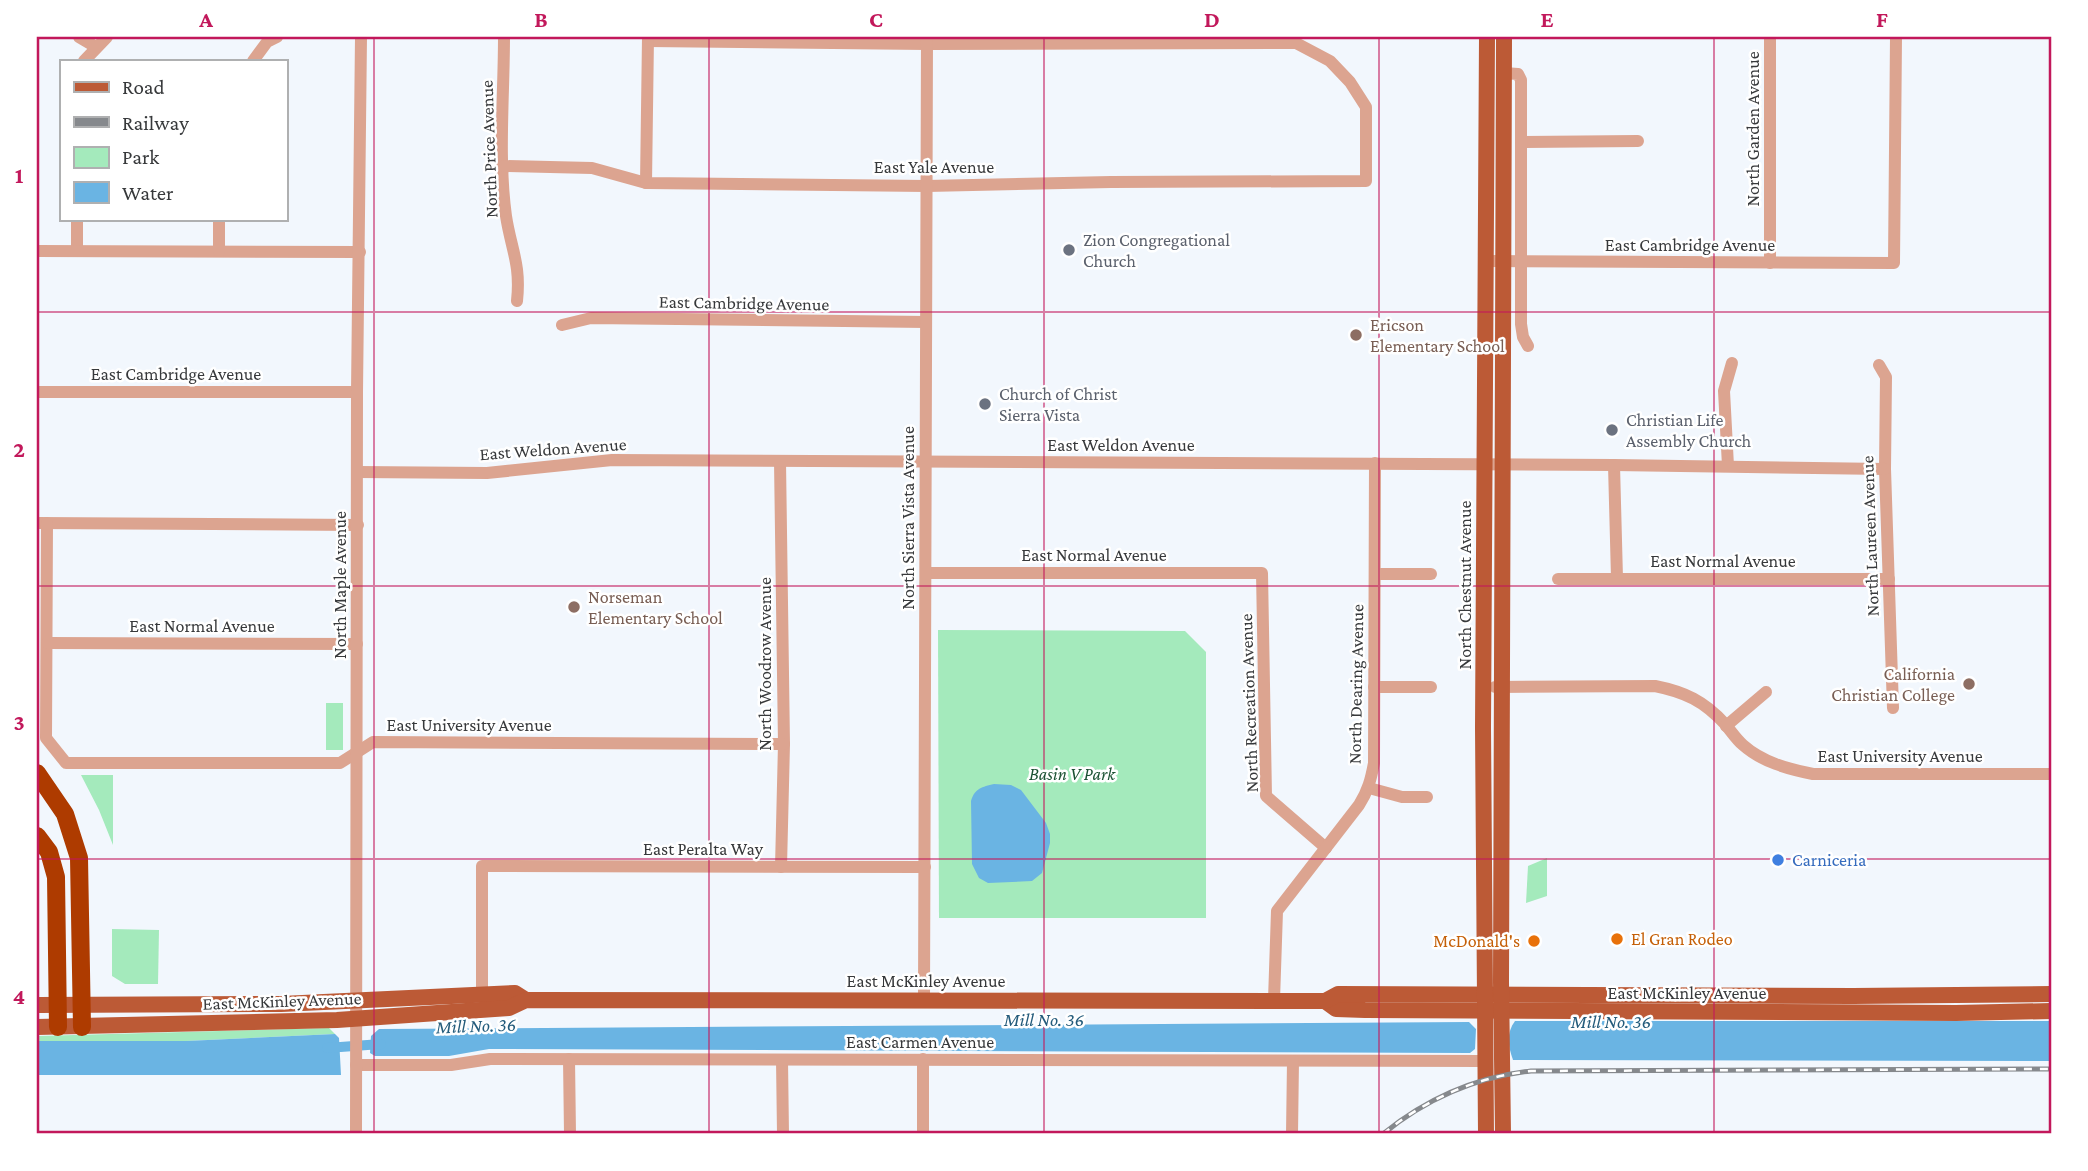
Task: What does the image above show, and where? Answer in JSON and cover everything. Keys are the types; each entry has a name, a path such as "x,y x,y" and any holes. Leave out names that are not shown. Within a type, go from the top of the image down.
{"highway":[{"path":"37,773 65,814 79,858 82,1027"},
{"path":"37,836 49,852 56,877 58,1027"}],"main road":[{"name":"North Chestnut Avenue","path":"1486,1134 1483,728 1487,37"},
{"path":"1503,1134 1504,37"},
{"path":"1483,728 1493,765 1494,827 1502,835"},
{"name":"East McKinley Avenue","path":"37,1005 202,1006 515,993 526,1000"},
{"name":"East McKinley Avenue","path":"37,1027 356,1025 509,1008 526,1000 1325,1001 1338,994 2051,994"},
{"path":"1625,1012 1670,1003 1772,1003 1783,995"},
{"name":"East McKinley Avenue","path":"1325,1001 1336,1009 1484,1012 1502,1020 1625,1012 2051,1011"},
{"path":"1484,1054 1502,1084"}],"street":[{"path":"79,37 96,47"},
{"path":"85,60 107,37"},
{"path":"254,60 267,42 277,37"},
{"name":"North Maple Avenue","path":"356,1134 361,37"},
{"name":"North Price Avenue","path":"504,37 503,166 506,216 519,268 517,301"},
{"name":"North Garden Avenue","path":"1770,37 1770,263"},
{"name":"East Cambridge Avenue","path":"1486,261 1894,263 1896,37"},
{"path":"646,183 648,39 927,40"},
{"name":"East Yale Avenue","path":"503,166 592,168 646,183 927,186 1366,181 1366,107 1350,82 1330,61 1296,43 927,40"},
{"name":"North Sierra Vista Avenue","path":"924,1000 927,40"},
{"path":"1504,73 1514,73 1521,79 1522,331 1528,346"},
{"path":"1521,142 1638,141"},
{"path":"77,220 77,251"},
{"path":"219,220 219,251"},
{"path":"37,251 360,252"},
{"name":"East Cambridge Avenue","path":"562,325 591,318 926,322"},
{"path":"1728,466 1724,391 1732,363"},
{"name":"North Laureen Avenue","path":"1879,365 1886,377 1885,469 1893,708"},
{"name":"East Cambridge Avenue","path":"37,392 358,392"},
{"name":"East Weldon Avenue","path":"357,472 487,473 612,460 1375,463 1885,469"},
{"name":"North Woodrow Avenue","path":"780,461 783,744 781,867"},
{"name":"North Dearing Avenue","path":"1274,1000 1277,911 1360,805 1369,788 1374,763 1375,463"},
{"path":"1614,465 1617,578"},
{"path":"47,643 42,523 358,525"},
{"name":"East Normal Avenue","path":"926,573 1262,573"},
{"name":"North Recreation Avenue","path":"1262,573 1266,796 1326,848"},
{"path":"1375,574 1431,574"},
{"name":"East Normal Avenue","path":"1558,579 1889,579"},
{"name":"East University Avenue","path":"47,643 46,738 66,763 340,763 373,742 783,744"},
{"name":"East Normal Avenue","path":"47,643 357,644"},
{"path":"1374,687 1431,687"},
{"name":"East University Avenue","path":"1484,687 1655,687 1678,691 1699,699 1742,745 1756,755 1775,765 1813,774 2051,774"},
{"path":"1726,726 1766,692"},
{"path":"1369,788 1402,797 1427,797"},
{"name":"East Peralta Way","path":"482,994 482,866 925,867"},
{"name":"East Carmen Avenue","path":"356,1065 451,1065 489,1059 1293,1060 1484,1054"},
{"path":"569,1059 570,1134"},
{"path":"923,1059 923,1134"},
{"path":"782,1060 783,1134"},
{"path":"1292,1134 1293,1060"}],"green space":[{"name":"Basin V Park","path":"938,630 1185,631 1206,652 1206,918 939,918"},
{"path":"326,703 343,703 343,750 326,750"},
{"path":"81,775 113,775 113,845 99,810"},
{"path":"1547,858 1547,896 1526,903 1528,866"},
{"path":"112,929 159,930 158,984 125,984 112,976"},
{"path":"329,1028 335,1034 186,1041 37,1041 37,1036"}],"water":[{"path":"994,784 1011,785 1021,790 1046,823 1050,843 1042,873 1032,881 988,883 979,878 972,864 971,801 979,789"},
{"path":"1515,1021 2051,1021 2051,1061 1513,1060 1509,1040"},
{"path":"1469,1022 1476,1029 1475,1049 1470,1053 489,1049 449,1056 375,1056 370,1053 371,1036 379,1029"},
{"path":"335,1034 339,1038 341,1075 37,1075 37,1041 186,1041"}],"waterway":[{"name":"Mill No. 36","path":"327,1048 381,1044"}],"railway":[{"path":"1383,1134 1417,1110 1452,1092 1491,1078 1531,1071 2051,1069"}],"place":[{"name":"Zion Congregational Church","path":"1069,250"},
{"name":"Ericson Elementary School","path":"1356,335"},
{"name":"Church of Christ Sierra Vista","path":"985,404"},
{"name":"Christian Life Assembly Church","path":"1612,430"},
{"name":"Norseman Elementary School","path":"574,607"},
{"name":"California Christian College","path":"1969,684"},
{"name":"Carniceria","path":"1778,860"},
{"name":"El Gran Rodeo","path":"1617,939"},
{"name":"McDonald's","path":"1534,941"}]}
